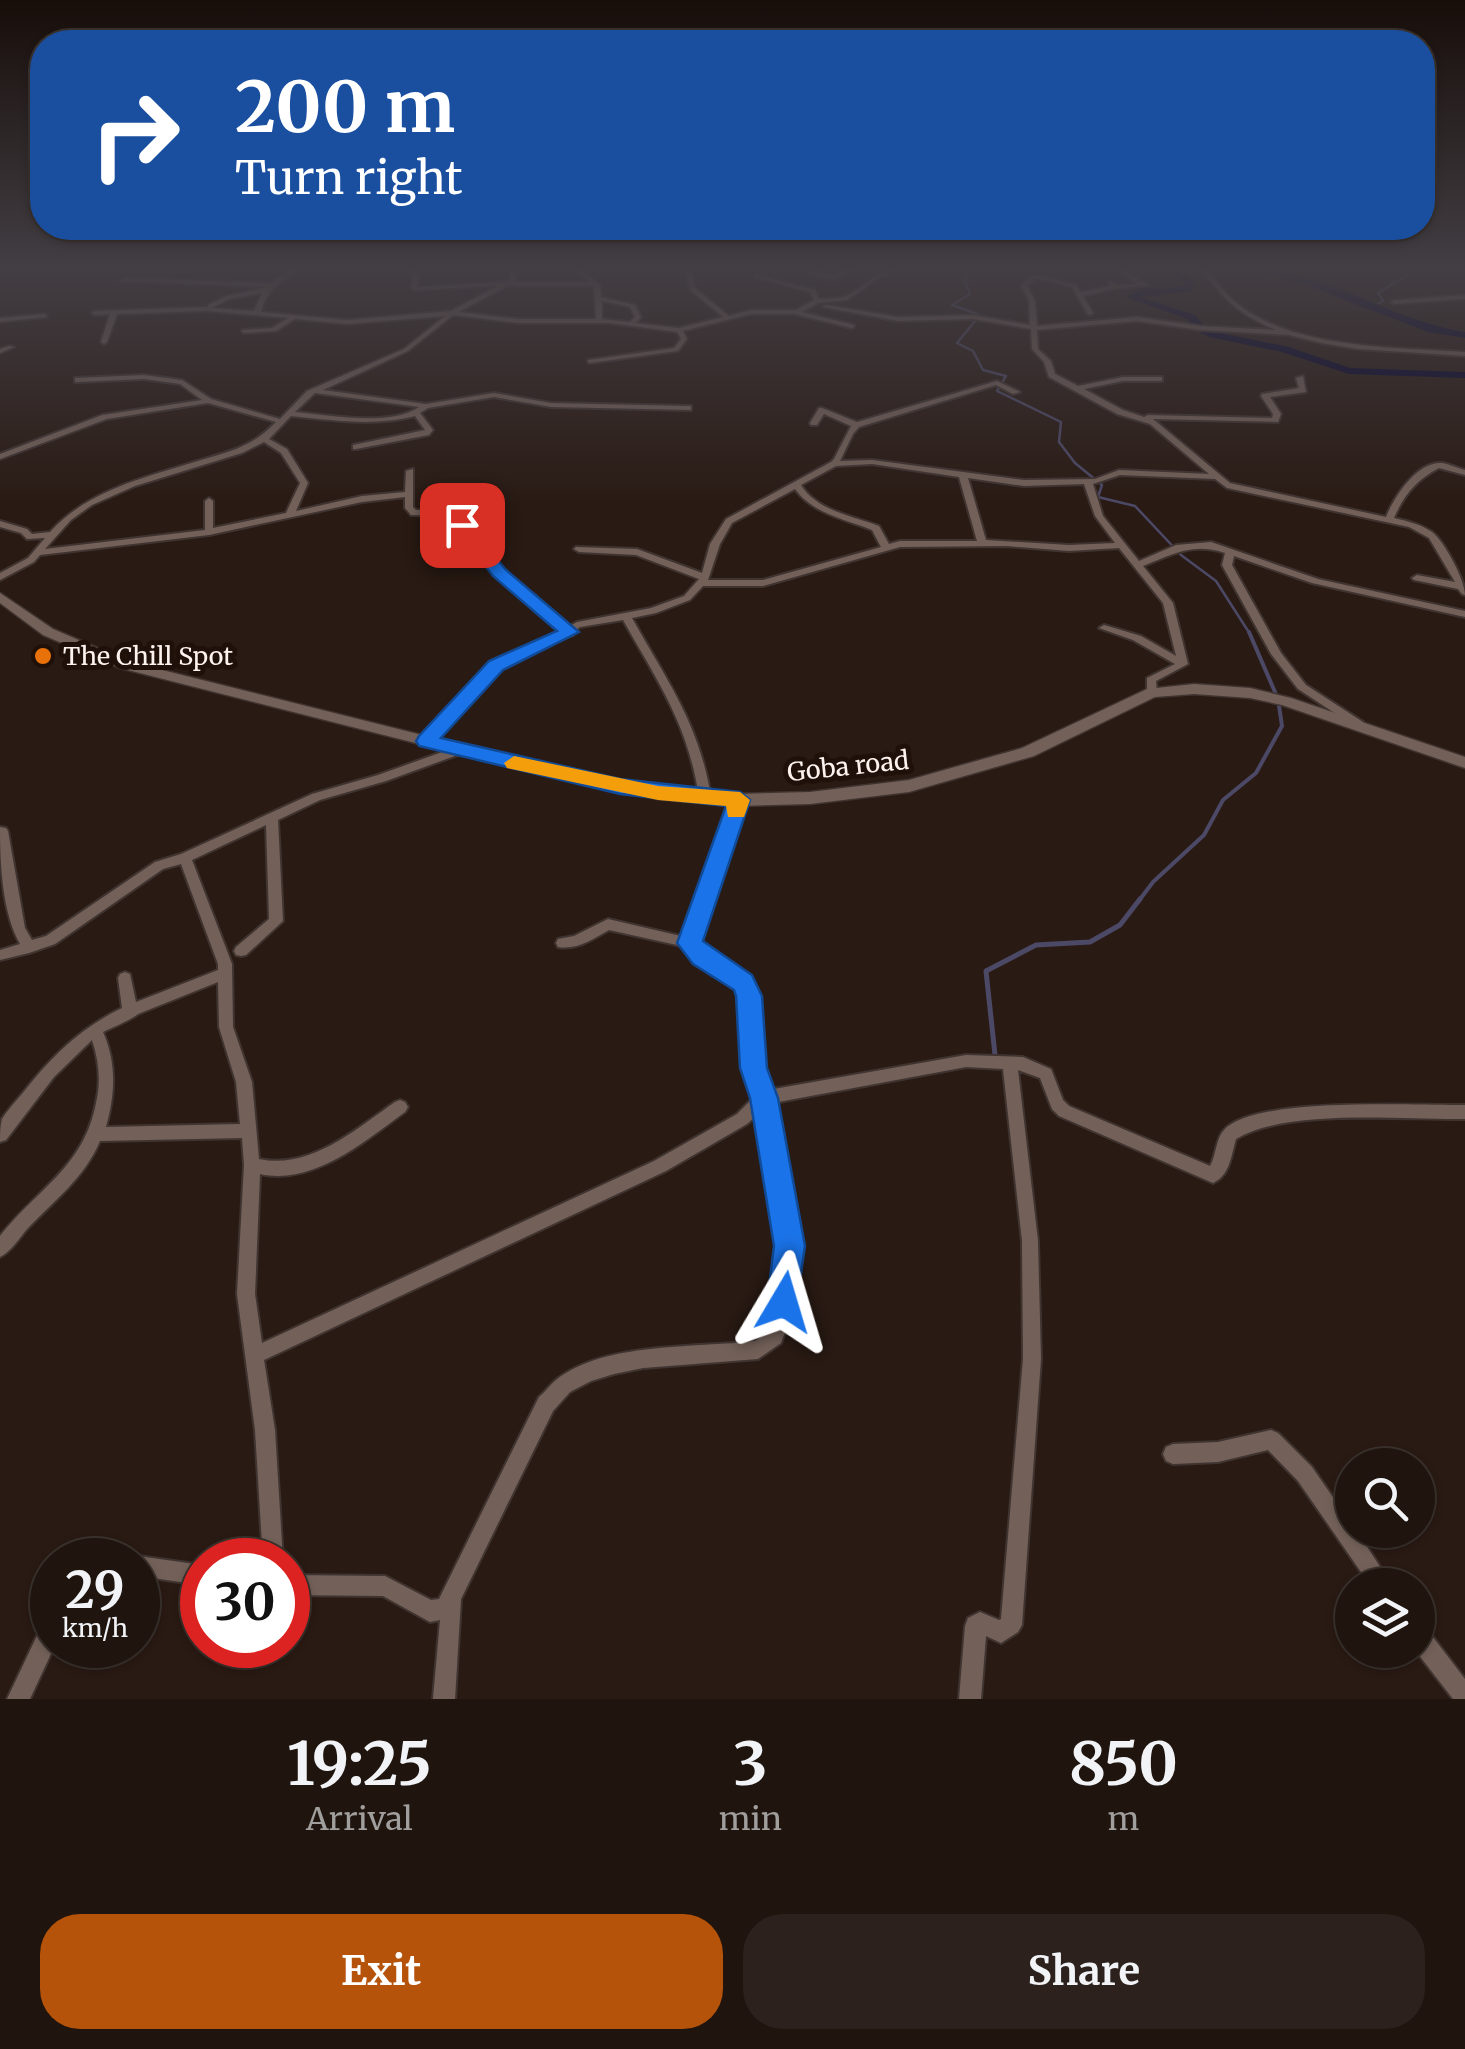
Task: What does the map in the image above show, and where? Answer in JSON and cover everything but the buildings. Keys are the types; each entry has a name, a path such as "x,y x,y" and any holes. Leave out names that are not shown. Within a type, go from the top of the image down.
{"main road":[{"name":"Goba road","path":"3,604 48,632 124,665 459,750 620,786 705,797 740,800 862,794 952,776 1028,752 1152,692 1194,688 1250,693 1360,725 1465,763"}],"street":[{"path":"0,351 10,347"},
{"path":"0,578 38,553 72,513 159,474 239,451 264,439 314,390 409,347"},
{"path":"590,361 678,347"},
{"path":"1035,347 1047,361 1050,372 1120,412 1165,430 1233,488 1390,518 1432,536 1462,589"},
{"path":"1387,347 1465,354"},
{"path":"78,380 144,377 175,381 187,384 208,401"},
{"path":"1141,418 1275,420 1277,414 1265,396 1303,390 1300,378"},
{"path":"1075,389 1111,380 1159,379"},
{"path":"426,741 496,666 570,632 577,625 676,604 704,581 716,544 729,521 834,464 856,425 997,383 1016,392"},
{"path":"314,390 426,406 494,395 558,405 688,408"},
{"path":"0,457 105,417 208,401 286,418 391,419 418,414 426,406"},
{"path":"814,423 822,410 856,425"},
{"path":"356,447 428,432 418,414"},
{"path":"264,439 284,451 304,483 290,514"},
{"path":"834,464 872,462 1024,483 1088,482 1119,472 1218,476"},
{"path":"1390,518 1401,493 1416,476 1438,465 1465,472"},
{"path":"410,471 409,508 414,514 453,514 499,573 570,632"},
{"path":"963,476 982,544"},
{"path":"1088,482 1099,516 1140,564 1172,613 1182,664"},
{"path":"796,484 804,497 819,506 876,528 887,549"},
{"path":"38,553 209,532 362,498 409,494"},
{"path":"209,501 209,532"},
{"path":"0,524 24,531 30,537 52,535"},
{"path":"579,549 637,552 704,581 763,583 900,544 1069,548 1122,545"},
{"path":"1140,564 1178,547 1211,545 1315,581 1465,614"},
{"path":"1230,552 1226,565 1276,654 1311,696 1360,725"},
{"path":"1452,574 1465,574"},
{"path":"1417,578 1462,589"},
{"path":"625,615 682,710 702,760 705,797"},
{"path":"1104,628 1137,638 1182,664"},
{"path":"1152,692 1152,680 1182,664"},
{"path":"0,956 29,948 73,926 145,873 334,790 382,778 459,750"},
{"path":"690,943 740,800"},
{"path":"241,951 276,921 272,817"},
{"path":"2,831 4,874 18,928 29,948"},
{"path":"185,858 226,973 226,1028 240,1065 252,1165 246,1294 267,1448 272,1538"},
{"path":"444,1699 452,1602 554,1392 574,1378 604,1366 758,1350 775,1338 788,1281 790,1246 764,1098 754,1068 746,988 702,957 690,943 608,924 581,940 563,944"},
{"path":"0,1135 45,1076 94,1031 226,973"},
{"path":"125,978 130,1013"},
{"path":"0,1250 21,1223 76,1172 98,1134 108,1077 103,1048 94,1031"},
{"path":"970,1699 976,1626 980,1623 1002,1632 1011,1625 1032,1359 1030,1241 1010,1062"},
{"path":"256,1355 660,1166 742,1119 764,1098 938,1064 1010,1062 1032,1066 1046,1074 1064,1111 1213,1174 1220,1167 1229,1135 1250,1122 1282,1116 1465,1112"},
{"path":"252,1165 273,1171 296,1166 358,1136 400,1107"},
{"path":"98,1134 248,1131"},
{"path":"1174,1454 1218,1452 1270,1440 1305,1474 1370,1568"},
{"path":"310,1585 385,1586 430,1611 439,1611 452,1602"},
{"path":"1435,1658 1465,1698"},
{"path":"18,1699 33,1668"}],"waterway":[{"path":"966,347 973,351 983,370 1006,376 997,391 1061,422 1059,442 1075,463 1102,485 1098,497 1135,506 1181,555 1216,581 1250,633"},
{"path":"1276,347 1349,371 1465,375"},
{"path":"1138,902 1153,882 1204,835 1223,800 1256,773 1282,726 1278,699 1250,633"},
{"path":"995,1055 986,971 1036,945 1090,942 1120,925 1140,899"}],"slow traffic":[{"path":"514,763 658,793 740,800 736,811"}],"place":[{"name":"The Chill Spot","path":"43,656"}],"route":[{"path":"462,525 499,573 570,632 496,666 426,741 620,786 740,800 690,946 743,983 748,991 754,1068 764,1098 790,1246 784,1302"}]}
